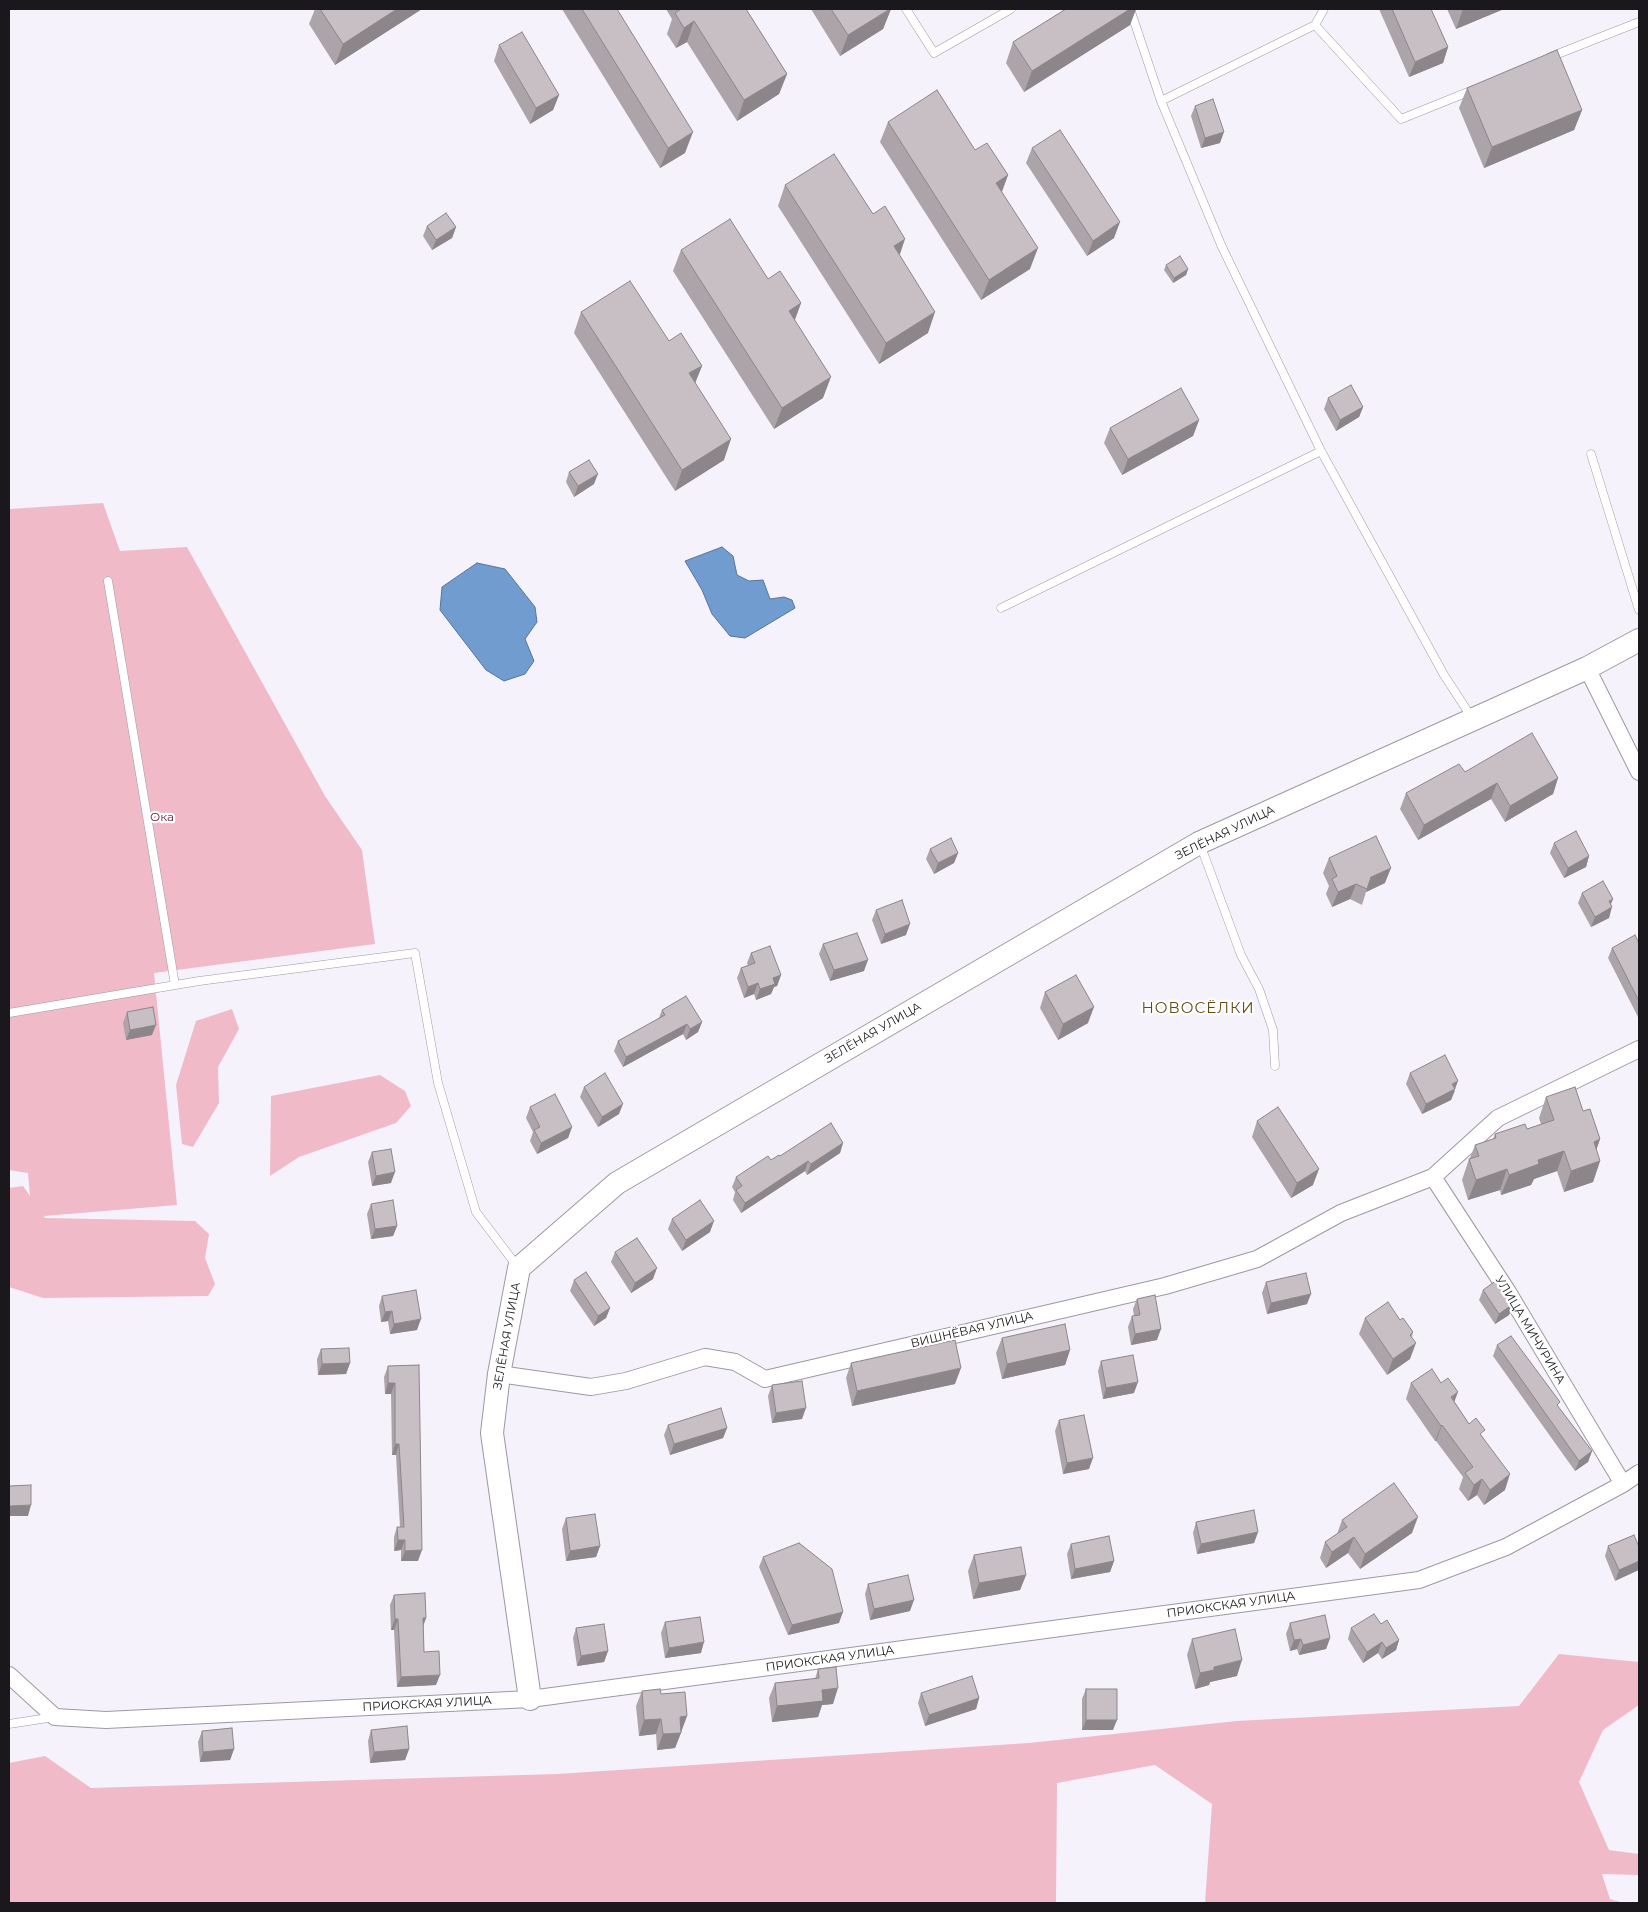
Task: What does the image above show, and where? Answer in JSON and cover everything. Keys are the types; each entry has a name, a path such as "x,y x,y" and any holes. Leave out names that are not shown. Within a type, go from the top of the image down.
{"street":[{"name":"ЗЕЛЁНАЯ УЛИЦА","path":"530,1699 492,1433 499,1374 519,1268 617,1183 1200,843 1587,668 1639,640"},
{"path":"1587,668 1639,772"},
{"path":"1433,1177 1498,1118 1639,1049"},
{"name":"ВИШНЁВАЯ УЛИЦА","path":"499,1374 591,1387 626,1381 705,1358 735,1362 765,1379 1165,1286 1248,1262 1257,1259 1341,1213 1433,1177"},
{"name":"УЛИЦА МИЧУРИНА","path":"1433,1177 1508,1292 1623,1484"},
{"name":"ПРИОКСКАЯ УЛИЦА","path":"55,1717 106,1720 530,1699 1419,1580 1506,1547 1623,1484 1639,1473"},
{"path":"9,1675 55,1717"}],"lane":[{"path":"906,9 934,53 1011,9"},
{"path":"1130,9 1161,101 1222,246 1321,451 1444,675 1473,720"},
{"path":"1161,101 1315,25 1324,9"},
{"path":"1543,60 1639,22"},
{"path":"1315,25 1401,119 1481,86"},
{"path":"1001,608 1321,451"},
{"path":"1591,454 1639,610"},
{"path":"108,581 175,984"},
{"path":"1200,843 1241,955 1259,989 1273,1030 1275,1066"},
{"path":"9,1013 175,984 415,953 438,1083 476,1212 519,1268"},
{"path":"9,1724 55,1717"}],"green space":[{"name":"Ока","path":"103,503 120,551 187,547 325,796 362,850 375,944 154,973 177,1205 44,1216 45,1218 195,1221 209,1234 205,1258 215,1284 208,1296 43,1298 9,1287 9,1188 23,1186 30,1196 28,1173 9,1170 9,509"},
{"path":"232,1009 239,1029 218,1067 219,1103 193,1147 182,1144 176,1085 196,1021"},
{"path":"380,1075 405,1091 411,1106 396,1123 299,1157 270,1176 271,1096"},
{"path":"1559,1654 1639,1662 1639,1705 1603,1730 1579,1782 1609,1850 1639,1854 1639,1875 1602,1874 1610,1899 1623,1903 1205,1903 1212,1804 1155,1765 1057,1783 1056,1903 9,1903 9,1763 45,1756 91,1788 557,1774 1029,1743 1237,1721 1519,1706"}],"water":[{"path":"722,547 733,556 737,575 749,581 763,580 770,599 784,597 792,600 795,608 745,638 730,636 712,614 702,590 685,561"},
{"path":"477,563 505,569 535,607 537,622 525,639 534,661 525,674 504,681 486,670 440,610 442,587"}],"building":[{"path":"320,9 397,9 343,44"},
{"path":"582,9 617,9 693,132 668,148"},
{"path":"681,9 746,9 787,74 744,100 694,21 684,28 675,13"},
{"path":"831,9 890,9 848,35"},
{"path":"1066,9 1130,9 1032,71 1013,42"},
{"path":"1392,9 1431,9 1448,47 1415,62"},
{"path":"522,32 559,95 536,108 499,45"},
{"path":"1557,50 1582,110 1492,147 1467,88"},
{"path":"937,90 975,150 987,143 1008,175 996,183 1038,248 989,280 888,122"},
{"path":"1213,99 1224,132 1205,138 1195,106"},
{"path":"1060,130 1120,222 1093,241 1032,148"},
{"path":"834,154 873,214 885,206 905,239 894,246 935,312 886,343 785,185"},
{"path":"446,213 456,227 436,240 427,226"},
{"path":"730,219 768,279 780,271 801,303 789,311 831,377 782,408 681,250"},
{"path":"1180,256 1188,269 1174,278 1166,265"},
{"path":"630,281 669,341 681,333 702,366 689,373 731,439 682,470 581,312"},
{"path":"1351,385 1363,407 1340,420 1328,398"},
{"path":"1181,388 1199,420 1128,459 1110,428"},
{"path":"589,460 598,474 578,486 569,472"},
{"path":"1532,733 1558,778 1510,806 1497,783 1424,825 1406,793 1459,764 1465,772"},
{"path":"1576,831 1589,856 1568,868 1554,843"},
{"path":"1376,836 1391,868 1371,877 1367,889 1356,884 1338,892 1332,879 1337,876 1329,858"},
{"path":"951,838 958,853 938,863 930,849"},
{"path":"1603,881 1613,899 1609,901 1612,907 1595,917 1582,893"},
{"path":"902,900 910,924 885,934 876,910"},
{"path":"857,933 868,960 834,970 823,944"},
{"path":"1635,935 1639,943 1639,1001 1612,948"},
{"path":"770,946 781,975 773,978 775,984 760,989 758,983 748,987 741,968 755,963 751,953"},
{"path":"1076,975 1094,1007 1063,1024 1045,992"},
{"path":"686,996 702,1022 690,1029 687,1024 626,1057 618,1041 665,1015 662,1010"},
{"path":"153,1007 156,1025 130,1030 127,1012"},
{"path":"1445,1055 1458,1081 1452,1084 1455,1089 1426,1104 1410,1073"},
{"path":"605,1073 623,1104 602,1117 584,1087"},
{"path":"1575,1087 1583,1111 1590,1109 1600,1139 1594,1142 1600,1161 1571,1171 1564,1151 1538,1160 1539,1164 1509,1175 1507,1169 1476,1180 1469,1159 1479,1156 1475,1145 1496,1138 1495,1134 1525,1124 1527,1129 1554,1120 1546,1097"},
{"path":"555,1094 572,1127 541,1143 534,1130 540,1127 530,1107"},
{"path":"1278,1107 1319,1169 1297,1183 1257,1121"},
{"path":"831,1123 843,1143 811,1164 808,1161 745,1203 736,1190 742,1186 736,1177 768,1156 771,1160 780,1156"},
{"path":"391,1149 395,1172 376,1176 372,1152"},
{"path":"393,1200 397,1226 375,1229 371,1204"},
{"path":"700,1200 714,1221 686,1240 672,1219"},
{"path":"637,1238 657,1268 635,1283 615,1252"},
{"path":"586,1272 610,1308 598,1316 574,1280"},
{"path":"1306,1273 1311,1294 1271,1303 1266,1282"},
{"path":"1497,1280 1513,1304 1499,1314 1483,1290"},
{"path":"416,1290 421,1319 394,1324 392,1311 385,1312 382,1296"},
{"path":"1155,1295 1161,1329 1135,1334 1132,1316 1140,1315 1137,1299"},
{"path":"1388,1302 1400,1320 1403,1318 1413,1332 1410,1335 1416,1343 1393,1359 1365,1318"},
{"path":"1065,1324 1070,1350 1007,1364 1002,1338"},
{"path":"1511,1336 1560,1402 1557,1405 1592,1451 1579,1461 1497,1345"},
{"path":"955,1340 961,1368 857,1391 851,1363"},
{"path":"349,1348 350,1363 322,1364 321,1349"},
{"path":"1133,1355 1138,1382 1106,1388 1101,1361"},
{"path":"419,1365 422,1550 405,1551 405,1540 398,1540 397,1527 404,1527 399,1444 395,1444 395,1383 388,1383 388,1366"},
{"path":"1432,1369 1441,1383 1448,1378 1458,1392 1451,1397 1469,1424 1476,1418 1485,1430 1480,1434 1510,1474 1490,1490 1482,1479 1474,1485 1465,1473 1473,1467 1411,1383"},
{"path":"802,1381 806,1408 776,1413 772,1385"},
{"path":"721,1408 727,1428 674,1444 668,1425"},
{"path":"1084,1415 1093,1458 1067,1463 1059,1420"},
{"path":"1394,1483 1418,1517 1365,1554 1354,1537 1332,1552 1325,1542 1347,1527 1342,1520"},
{"path":"31,1485 31,1505 9,1506 9,1486"},
{"path":"1254,1510 1258,1532 1201,1544 1196,1522"},
{"path":"595,1514 600,1546 570,1551 566,1518"},
{"path":"1634,1535 1639,1547 1639,1561 1619,1570 1608,1546"},
{"path":"1109,1536 1114,1561 1075,1569 1071,1544"},
{"path":"799,1543 832,1569 843,1612 792,1625 763,1557"},
{"path":"1021,1547 1026,1575 979,1583 974,1555"},
{"path":"908,1575 914,1600 874,1609 868,1584"},
{"path":"425,1593 426,1618 423,1618 424,1652 439,1651 440,1675 401,1677 398,1619 395,1619 394,1595"},
{"path":"1374,1614 1381,1624 1387,1620 1399,1640 1386,1648 1382,1642 1367,1652 1351,1628"},
{"path":"1325,1615 1330,1638 1303,1645 1301,1639 1294,1640 1290,1623"},
{"path":"700,1617 704,1642 669,1648 665,1622"},
{"path":"604,1624 608,1651 581,1656 576,1628"},
{"path":"1235,1629 1242,1660 1214,1667 1214,1670 1200,1673 1192,1639"},
{"path":"836,1667 838,1688 822,1690 823,1701 777,1706 775,1683 819,1678 818,1669"},
{"path":"972,1676 979,1698 929,1715 921,1693"},
{"path":"660,1689 661,1694 685,1692 687,1716 680,1717 681,1733 663,1734 661,1719 644,1720 642,1691"},
{"path":"1086,1689 1117,1689 1117,1720 1086,1720"},
{"path":"407,1726 409,1749 374,1752 371,1730"},
{"path":"232,1728 234,1749 203,1752 202,1731"}],"district":[{"name":"НОВОСЁЛКИ","path":"1198,1009"}]}
